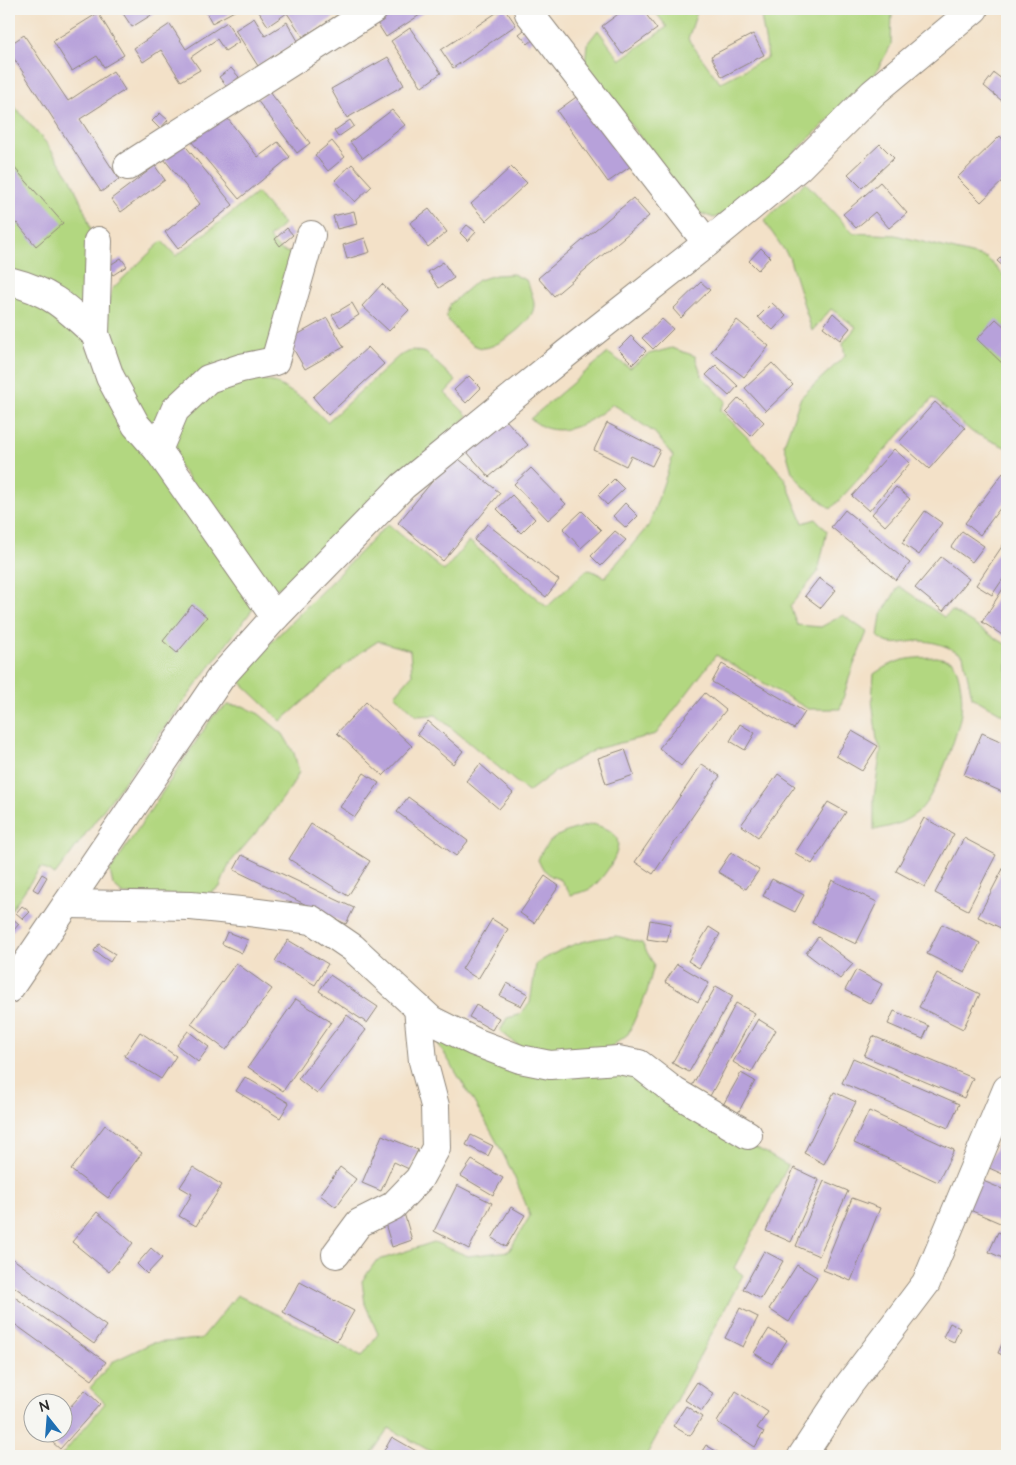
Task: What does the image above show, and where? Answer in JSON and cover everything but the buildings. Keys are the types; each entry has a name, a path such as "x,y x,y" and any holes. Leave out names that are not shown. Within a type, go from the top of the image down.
{"street":[{"path":"128,166 374,9"},
{"path":"528,9 529,13 707,243"},
{"path":"9,989 221,677 276,617 403,486 798,168 873,92 974,9"},
{"path":"158,450 175,410 208,379 241,368 275,361 310,234"},
{"path":"98,241 95,334 110,377 136,425 158,450 276,617"},
{"path":"9,281 50,296 95,334"},
{"path":"67,904 191,906 312,920 353,948 431,1020 475,1042 520,1059 550,1066 618,1060 639,1064 674,1092 748,1135"},
{"path":"336,1254 359,1223 393,1206 419,1179 436,1148 435,1106 423,1061 418,1008"},
{"path":"802,1456 848,1386 926,1283 1007,1089"}],"green space":[{"path":"653,9 698,9 688,39 720,83 768,57 761,16 769,9 891,9 891,45 874,76 756,190 724,214 714,218 697,212 585,65 587,44 598,30 620,60 667,27"},
{"path":"9,100 47,144 71,179 87,217 97,250 91,322 255,606 55,875 41,867 9,913"},
{"path":"805,182 853,233 895,235 987,258 1007,279 1007,448 972,432 933,398 831,509 804,487 792,472 784,444 801,397 845,356 843,343 856,327 831,309 812,331 789,257 764,221"},
{"path":"257,193 284,224 269,238 280,250 296,255 266,351 155,430 110,360 106,310 112,289 162,241 176,256"},
{"path":"513,274 526,280 533,299 533,311 523,325 507,338 490,347 484,348 473,345 463,337 446,317 450,304 478,280 496,275"},
{"path":"672,348 695,356 702,376 726,401 720,410 784,477 803,523 816,519 827,531 818,572 790,606 797,625 821,627 843,615 867,632 851,672 840,709 808,709 716,655 656,734 596,749 556,771 528,792 436,715 417,716 395,695 412,675 410,650 378,641 354,657 281,721 236,678 388,524 444,571 469,541 547,607 588,569 605,577 649,525 673,456 655,433 613,404 589,421 562,430 543,427 530,419 608,353 630,368 649,354"},
{"path":"413,350 426,353 456,381 445,393 468,416 300,573 277,589 267,588 172,456 177,423 206,391 250,376 276,383 305,400 327,422 399,356"},
{"path":"899,586 944,617 952,611 1007,645 1007,717 972,697 963,655 936,643 919,641 892,643 882,640 878,636 881,615"},
{"path":"937,657 953,661 961,687 961,713 951,750 939,780 919,811 898,824 874,830 874,797 881,749 877,740 872,700 874,674 904,660"},
{"path":"228,705 243,706 259,714 283,734 294,753 299,772 291,787 266,821 229,864 220,887 207,895 123,894 113,885 110,871 213,716"},
{"path":"593,824 612,832 616,837 618,843 615,857 607,871 593,887 571,895 561,880 551,876 542,868 538,860 547,844 553,839 567,832"},
{"path":"617,936 642,943 654,965 647,992 628,1034 603,1053 567,1059 520,1047 500,1031 507,1018 519,1015 530,1003 536,964 556,952 575,944"},
{"path":"435,1038 494,1062 628,1073 788,1166 734,1268 743,1275 646,1456 439,1456 389,1428 370,1456 61,1456 105,1403 90,1388 112,1362 152,1343 201,1339 237,1295 362,1356 378,1334 365,1304 362,1281 376,1261 434,1242 468,1256 509,1251 530,1216 511,1169 474,1102"}]}
